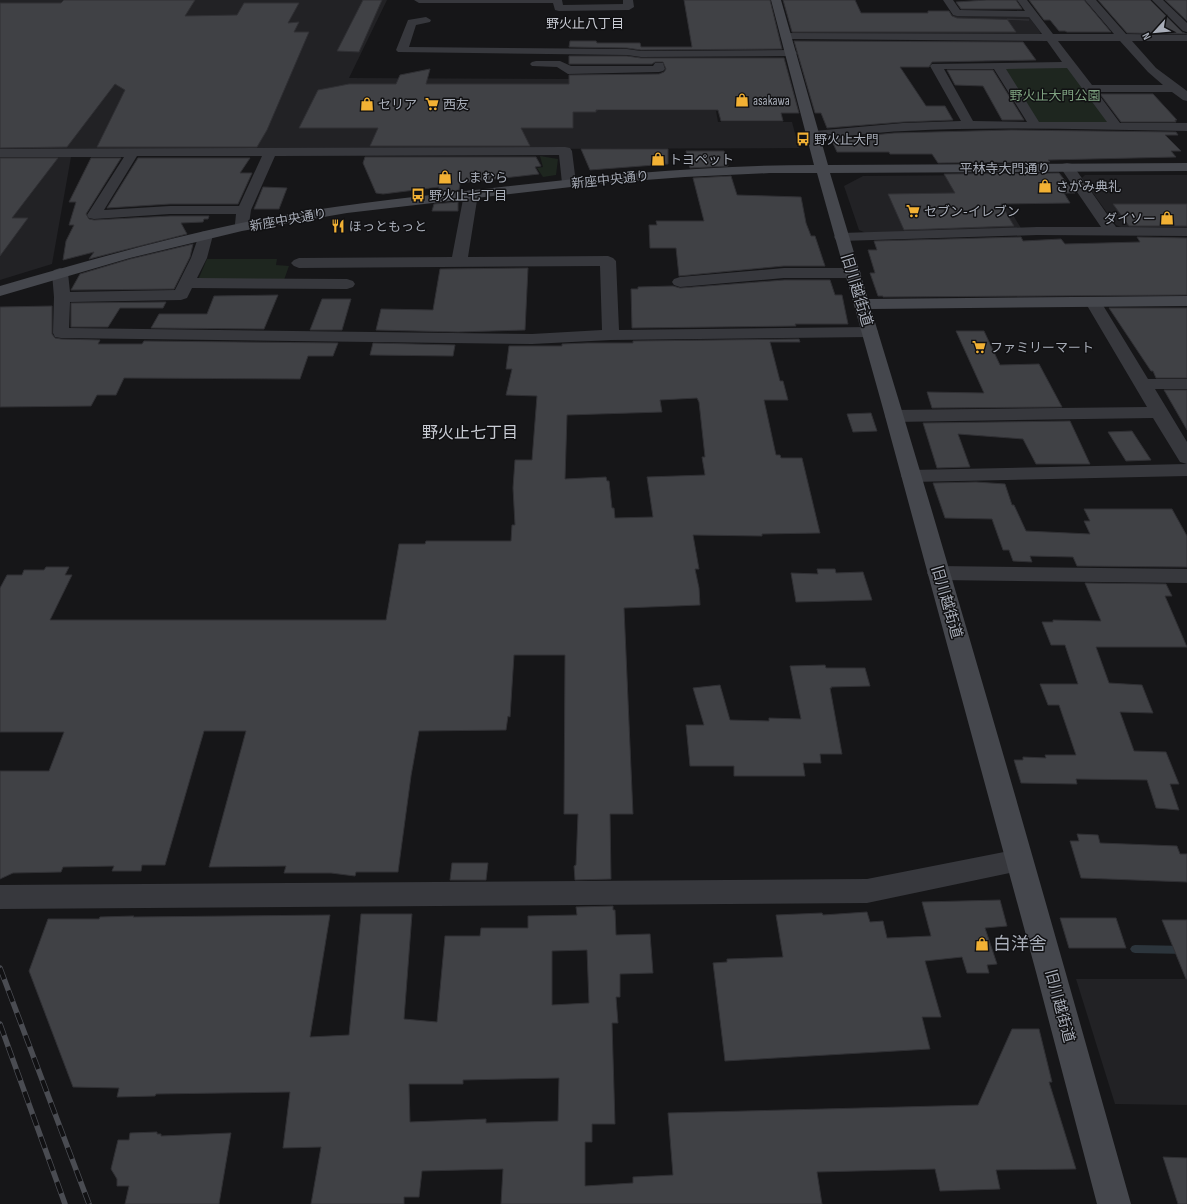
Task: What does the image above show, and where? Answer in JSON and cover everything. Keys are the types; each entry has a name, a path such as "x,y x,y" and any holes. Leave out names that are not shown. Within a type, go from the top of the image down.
{"main road":[{"name":"旧川越街道","path":"776,0 841,237 862,304 1019,860 1114,1204"},
{"name":"平林寺大門通り","path":"822,168 1187,167"},
{"name":"新座中央通り","path":"0,291 133,252 206,234 347,209 569,183 685,173 822,168"},
{"path":"862,304 1187,301"}],"street":[{"path":"418,0 557,0 559,8 629,7 628,0"},
{"path":"948,0 957,13 1032,14"},
{"path":"1022,0 1116,126"},
{"path":"1090,0 1152,70 1187,97"},
{"path":"1157,0 1187,29"},
{"path":"1173,16 1187,15"},
{"path":"426,20 412,22 401,49 443,51 628,52 641,54 791,53"},
{"path":"786,36 1187,38"},
{"path":"440,65 443,51"},
{"path":"540,64 541,51"},
{"path":"524,64 560,64 568,70 659,69 659,64"},
{"path":"969,125 936,66 1070,65"},
{"path":"998,66 1035,125"},
{"path":"1087,89 1176,88"},
{"path":"814,135 903,127 969,125 1187,127"},
{"path":"0,153 132,154 565,151 569,183"},
{"path":"242,227 244,210 270,153"},
{"path":"132,154 94,215 170,210 244,210"},
{"path":"1067,168 1112,232"},
{"path":"459,263 471,194"},
{"path":"841,237 1037,231 1187,232"},
{"path":"62,297 181,295 199,258 206,234"},
{"path":"299,262 459,263 608,261 611,335"},
{"path":"60,273 62,297 61,333 532,339 611,335 870,332"},
{"path":"680,282 784,273 853,273"},
{"path":"187,283 347,284"},
{"path":"1093,302 1187,458"},
{"path":"1142,384 1187,384"},
{"path":"894,416 1159,412"},
{"path":"911,476 1187,470"},
{"path":"938,573 1187,576"},
{"path":"0,897 867,891 1019,860"}],"shaded area":[{"path":"0,0 387,0 349,78 570,79 598,107 598,111 716,111 718,122 792,122 799,148 0,151"},
{"path":"852,13 1025,16 1029,17 1041,33 1038,35 793,34 788,20 853,19"},
{"path":"0,157 71,157 52,264 0,280"},
{"path":"988,175 1021,228 866,233 859,230 844,186 863,176"},
{"path":"1085,175 1187,175 1187,228 1125,229 1116,225 1082,178"},
{"path":"1076,979 1187,979 1187,1105 1115,1104"}],"green space":[{"name":"野火止大門公園","path":"1070,65 1116,126 1035,125 998,66"},
{"path":"540,156 558,159 556,175 543,177 537,168 543,167"},
{"path":"207,259 277,259 276,265 289,266 284,280 198,280"}],"building":[{"path":"64,0 195,0 185,16 237,15 244,3 299,3 288,23 299,22 294,32 309,32 267,130 257,147 97,147 125,90 115,84 67,147 0,148 0,3 61,3"},
{"path":"363,0 382,0 359,52 337,51"},
{"path":"684,0 770,0 782,49 641,50 627,48 569,47 570,41 596,41 597,43 640,43 641,47 692,47"},
{"path":"783,0 855,0 861,13 928,13 928,11 949,11 952,16 957,18 1007,19 1016,32 792,32"},
{"path":"1016,0 1022,9 961,9 956,2"},
{"path":"1029,0 1084,0 1111,32 1059,31 1050,20 1044,20"},
{"path":"1098,0 1150,0 1182,32 1187,34 1127,33"},
{"path":"1165,0 1187,0 1187,21"},
{"path":"794,41 1023,42 1036,60 932,62 929,67 900,67 926,106 945,106 953,120 827,128 821,113 815,113"},
{"path":"569,56 627,56 641,58 784,58 799,113 781,113 783,121 721,121 718,110 596,110 596,112 573,112 573,128 521,128 530,146 370,146 378,128 299,128 318,90 349,84 396,84 400,75 430,69 426,84 569,84 569,75 659,74 664,72 666,69 663,62 655,62 652,64 569,64"},
{"path":"947,70 993,70 1024,120 1002,120 983,86 955,85"},
{"path":"1100,94 1153,94 1177,120 1175,120 1176,122 1121,122"},
{"path":"1011,130 1176,132 1178,135 1165,135 1181,151 1171,151 1176,157 1048,160 1050,162 938,163 932,154 837,152 831,139 894,133"},
{"name":"トヨペット","path":"581,149 668,149 668,164 590,170"},
{"path":"686,151 724,151 728,166 690,168"},
{"path":"365,157 536,157 541,166 535,167 539,174 460,183 459,190 437,193 439,187 383,194 376,193 363,163"},
{"path":"0,158 58,158 12,218 28,218 0,256"},
{"path":"91,158 121,158 86,214 89,219 209,216 208,219 204,219 203,222 181,223 187,234 89,259 94,252 63,260 66,241 74,225 69,225 76,202 69,202"},
{"path":"138,158 250,158 240,173 252,173 238,204 170,204 107,208"},
{"path":"1059,173 1075,193 1064,193 1070,203 1001,204 1014,226 904,230 888,194 955,193 944,174"},
{"path":"731,176 737,195 801,197 806,223 811,236 815,236 825,266 784,266 679,276 676,248 650,248 649,225 657,225 656,221 704,221 693,178"},
{"path":"263,187 287,188 279,209 254,209"},
{"path":"458,202 458,211 432,211 434,204"},
{"path":"1113,204 1187,204 1187,226 1129,226"},
{"path":"1021,237 1023,241 1061,239 1065,244 1140,242 1137,237 1187,238 1187,295 883,297 878,296 870,273 875,273 868,250 877,250 874,241"},
{"path":"193,244 190,257 174,289 71,290 80,274 130,259"},
{"path":"528,268 525,330 458,332 376,330 381,309 433,310 440,269"},
{"path":"784,280 830,280 835,295 842,295 848,324 632,328 631,289 638,289 638,287 673,286 680,288"},
{"path":"278,295 264,329 151,328 159,314 207,314 214,296"},
{"path":"322,299 351,299 342,330 310,330"},
{"path":"166,302 163,308 120,308 108,327 71,327 71,303"},
{"path":"52,306 52,334 55,338 100,340 98,344 142,344 144,341 338,343 333,356 308,356 300,379 124,378 116,395 97,395 91,406 0,407 0,307"},
{"path":"1109,308 1187,308 1187,378 1156,378 1153,371 1151,371"},
{"path":"956,331 984,331 1000,365 1039,364 1062,407 932,408 927,392 984,393"},
{"path":"799,339 800,342 770,342 780,381 783,381 788,400 764,400 776,455 780,455 781,458 802,458 820,533 762,534 762,536 693,535 699,569 695,569 699,588 700,605 624,608 633,814 610,814 611,879 575,880 574,866 576,865 578,814 564,814 565,655 514,655 510,717 508,716 506,730 419,731 411,776 398,872 356,872 355,876 331,873 284,873 286,866 209,867 246,731 204,731 165,865 142,865 141,871 112,871 114,866 63,867 61,872 13,873 0,879 0,771 49,771 64,732 0,732 0,588 7,575 22,575 24,570 44,570 46,567 69,567 65,575 72,575 50,620 386,620 399,544 425,544 426,541 511,541 512,525 515,525 513,488 515,460 532,460 537,396 506,395 512,369 506,369 509,346 562,346 562,344 633,343 633,341","holes":["697,398 699,402 705,457 702,457 705,475 647,477 653,517 615,518 614,508 612,508 609,481 607,481 606,477 565,479 567,415 662,412 660,400"]},
{"path":"373,343 455,345 453,356 370,355"},
{"path":"1164,390 1187,390 1187,430"},
{"path":"871,413 877,431 853,432 847,414"},
{"path":"1070,421 1090,464 1036,464 1023,439 958,434 970,467 937,468 923,423"},
{"path":"1132,431 1151,460 1126,461 1108,432"},
{"path":"976,482 1005,484 1012,505 1014,505 1026,531 1090,534 1084,521 1090,521 1084,509 1172,509 1187,536 1187,567 1077,566 1073,557 1030,556 1032,562 1013,561 1009,550 1003,550 992,519 945,518 933,483"},
{"path":"817,569 835,569 836,573 863,572 872,600 796,602 791,573 818,574"},
{"path":"1085,583 1166,584 1172,596 1165,596 1187,647 1096,647 1109,683 1142,685 1153,713 1120,712 1134,751 1166,752 1179,784 1170,784 1179,810 1156,808 1147,780 1076,779 1077,784 1021,783 1014,760 1023,760 1023,757 1046,758 1045,755 1076,755 1059,705 1048,705 1040,684 1078,684 1065,645 1051,645 1042,622 1053,622 1053,620 1101,621"},
{"path":"825,665 826,668 865,668 870,686 830,688 842,754 820,754 821,763 803,763 805,776 734,776 734,766 690,766 686,725 704,725 693,688 720,685 730,720 769,721 769,718 801,719 790,666"},
{"path":"1077,834 1098,835 1100,843 1177,846 1180,854 1187,854 1187,882 1081,878 1070,841 1079,841"},
{"path":"452,863 488,863 486,880 450,880"},
{"path":"1000,900 1007,926 985,928 997,964 987,965 989,973 967,973 962,957 925,961 941,1017 922,1017 930,1049 725,1061 713,963 727,962 727,959 783,957 776,915 822,913 823,915 867,912 870,922 883,921 887,938 931,936 922,902"},
{"path":"613,906 613,910 615,910 616,935 650,934 653,973 620,974 620,997 616,997 618,1023 612,1023 615,1124 592,1124 592,1142 585,1142 585,1186 633,1183 633,1177 673,1175 668,1113 978,1105 1012,1029 1039,1029 1052,1082 1049,1082 1076,1169 996,1170 1000,1189 940,1191 935,1169 817,1172 822,1204 501,1204 503,1169 422,1171 419,1197 404,1197 404,1204 311,1204 321,1147 283,1148 290,1092 156,1094 155,1096 117,1097 119,1088 73,1087 29,971 48,919 99,919 100,917 134,916 133,917 330,915 310,1037 349,1035 361,914 412,914 404,1019 437,1022 445,936 480,936 481,928 528,928 528,916 577,915 576,907","holes":["587,950 589,1003 552,1005 552,951","559,1078 558,1121 486,1123 486,1119 410,1122 409,1084 463,1084 463,1080"]},
{"path":"1060,918 1116,918 1126,948 1069,948"},
{"path":"1162,920 1187,920 1187,979 1186,979"},
{"path":"157,1132 157,1134 161,1134 161,1136 231,1133 219,1204 125,1204 129,1186 117,1186 117,1179 111,1169 118,1140 129,1140 130,1133"},
{"path":"1163,1157 1187,1158 1187,1204 1178,1204"}],"waterway":[{"path":"1135,949 1187,950"}],"railway":[{"path":"0,968 89,1204"},
{"path":"0,1024 65,1204"}],"place":[{"name":"asakawa","path":"742,100"},
{"name":"セリア","path":"367,104"},
{"name":"西友","path":"432,104"},
{"name":"野火止大門","path":"803,139"},
{"name":"トヨペット","path":"658,159"},
{"name":"しまむら","path":"445,177"},
{"name":"さがみ典礼","path":"1045,186"},
{"name":"野火止七丁目","path":"418,195"},
{"name":"セブン-イレブン","path":"913,211"},
{"name":"ダイソー","path":"1167,218"},
{"name":"ほっともっと","path":"338,226"},
{"name":"ファミリーマート","path":"979,347"},
{"name":"白洋舎","path":"982,944"}],"district":[{"name":"野火止八丁目","path":"585,23"},
{"name":"野火止七丁目","path":"470,432"}]}
